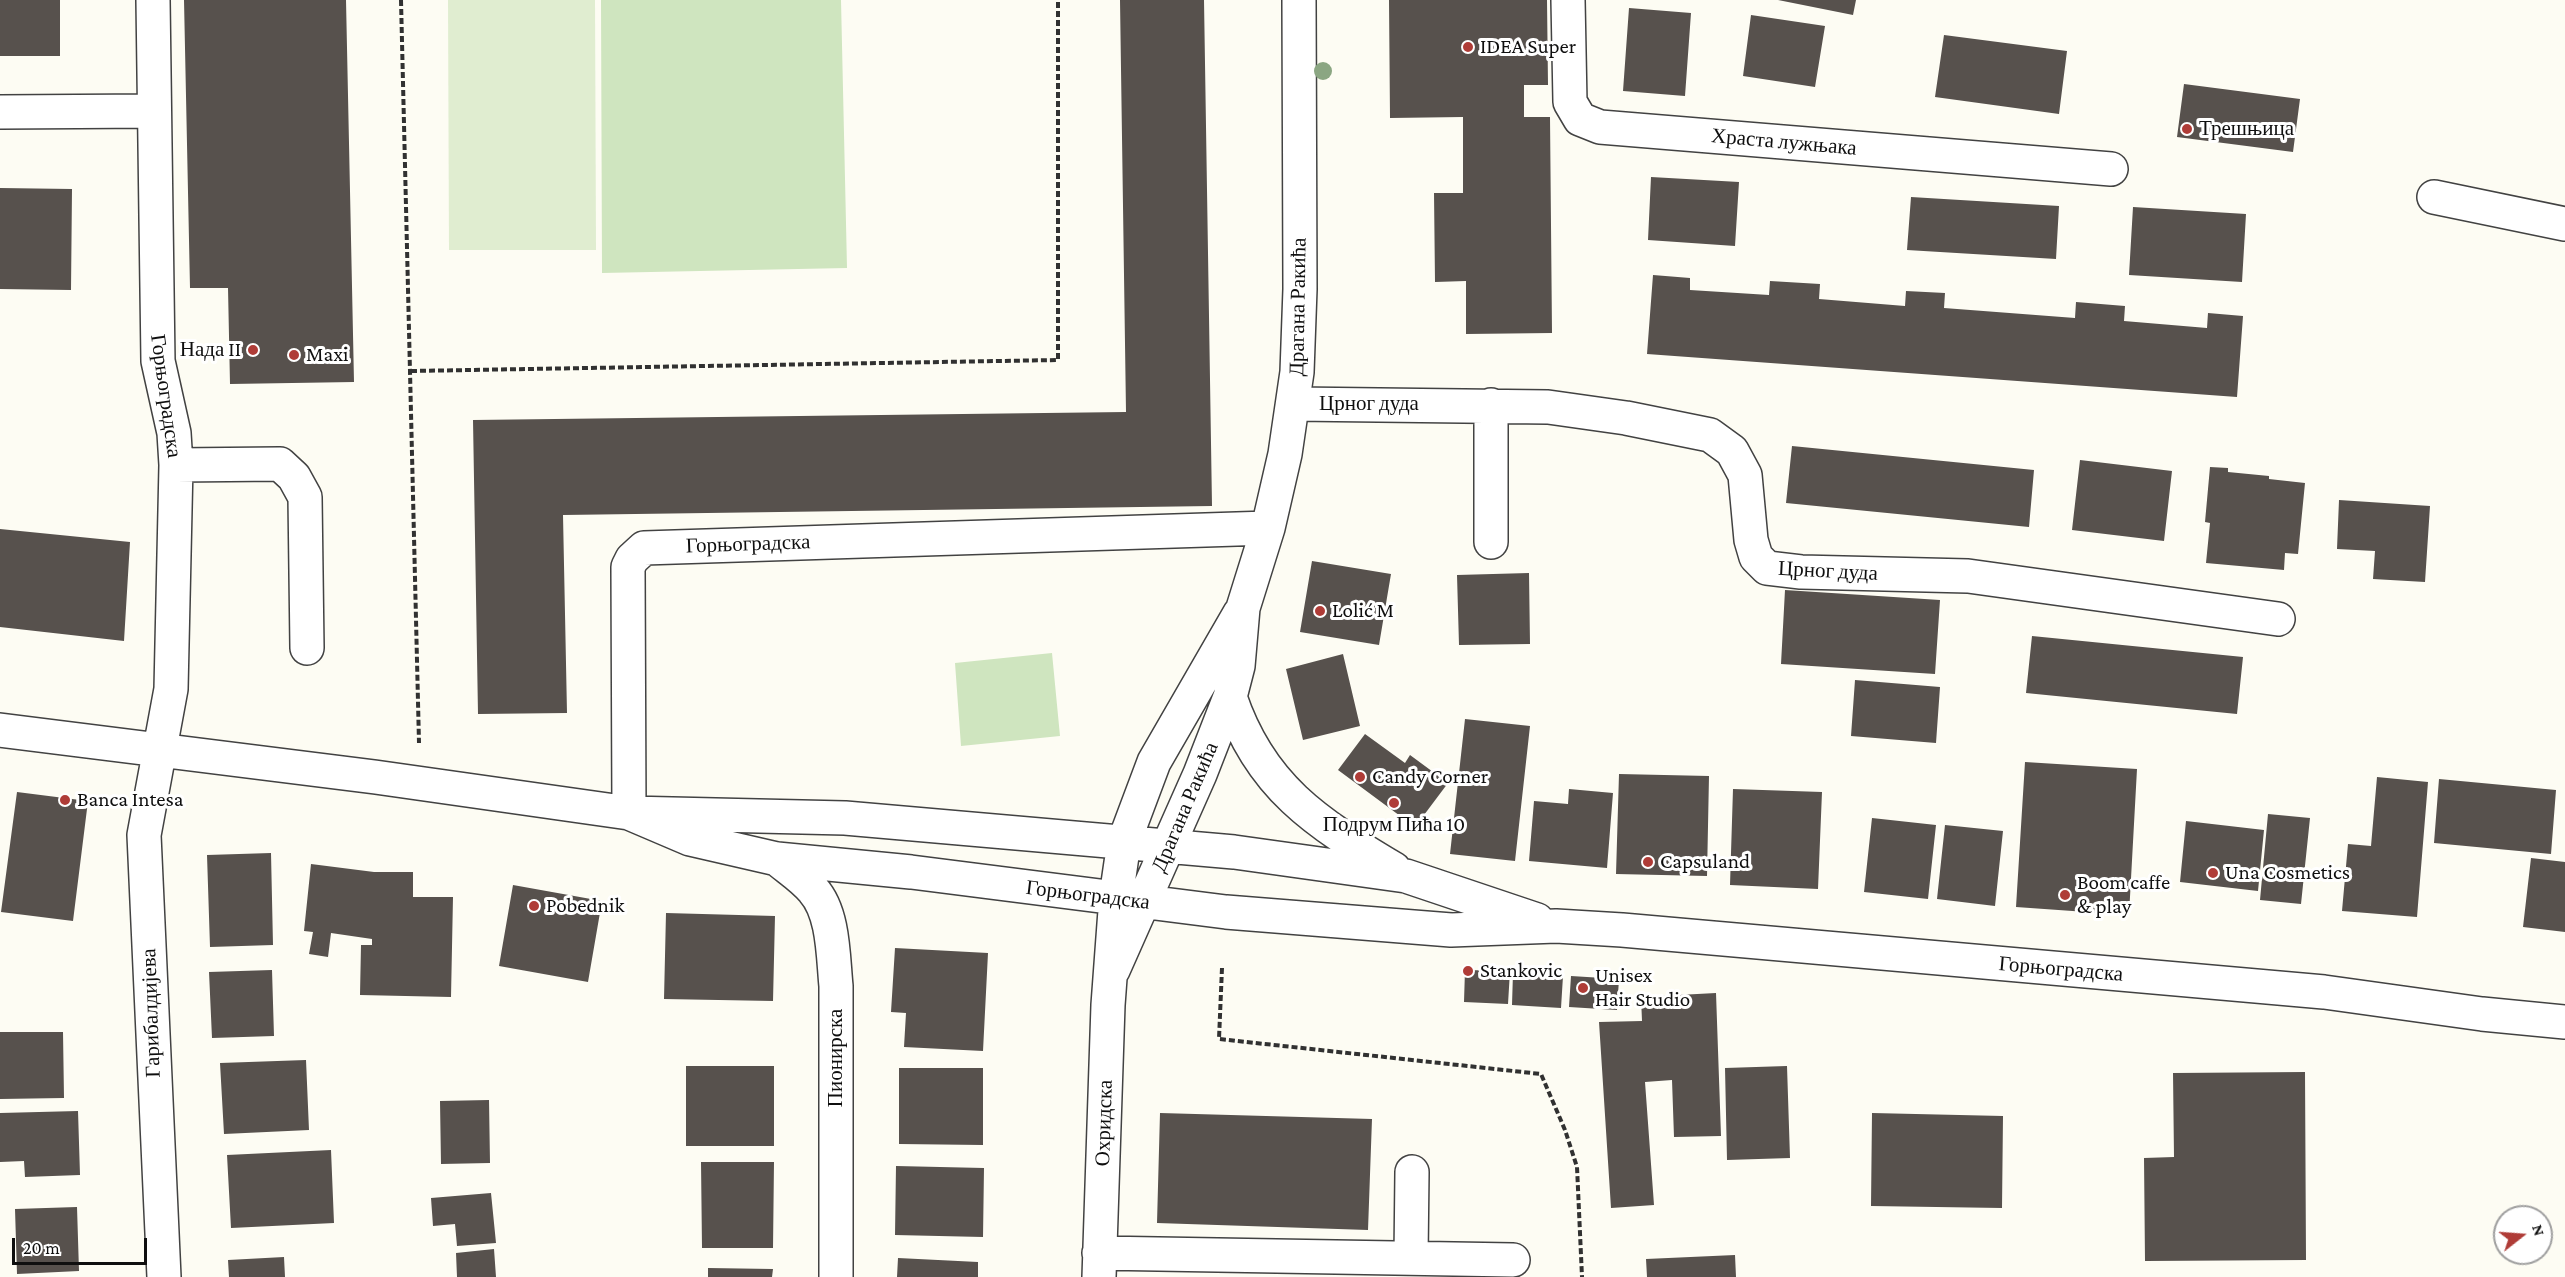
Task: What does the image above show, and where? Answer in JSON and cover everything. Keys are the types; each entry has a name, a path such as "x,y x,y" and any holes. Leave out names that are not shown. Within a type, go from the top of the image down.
{"street":[{"name":"Горњоградска","path":"153,0 158,361 174,433 176,465 171,688 160,751"},
{"name":"Драгана Ракића","path":"1113,970 1131,899 1168,846 1200,774 1230,697 1238,666 1243,608 1269,528 1294,404 1300,289 1299,0"},
{"name":"Храста лужњака","path":"1568,0 1570,102 1580,119 1600,127 2111,169"},
{"path":"0,112 154,111"},
{"path":"2434,197 2565,224"},
{"name":"Црног дуда","path":"1294,404 1548,407 1710,435 1732,451 1745,475 1751,540 1756,557 1767,568 1801,572 1968,576 2278,620"},
{"path":"1491,405 1491,542"},
{"path":"176,465 280,464 294,477 305,497 307,648"},
{"name":"Горњоградска","path":"629,813 628,567 632,559 644,548 1269,528"},
{"name":"Драгана Ракића","path":"1131,899 1124,842 1154,762 1213,656 1243,608"},
{"path":"1230,697 1251,749 1270,776 1314,817 1351,843 1406,876"},
{"name":"Горњоградска","path":"0,730 629,813 845,818 1168,846 1406,876 1556,926"},
{"name":"Гарибалдијева","path":"160,751 149,798 144,835 165,1277"},
{"name":"Горњоградска","path":"629,813 690,840 777,859 911,872 1226,912 1451,930 1556,926 2324,992 2482,1014 2565,1022"},
{"name":"Пионирска","path":"777,859 815,892 823,908 831,940 836,986 836,1277"},
{"name":"Охридска","path":"1099,1265 1108,1005 1113,970"},
{"path":"1411,1257 1412,1172"},
{"path":"1099,1265 1411,1257 1513,1260"}],"path":[{"path":"401,0 420,784"},
{"path":"411,371 1058,360 1058,0"},
{"path":"1222,968 1219,1039 1540,1074 1565,1130 1577,1167 1582,1277"}],"green space":[{"path":"448,0 595,0 596,250 449,250"},
{"path":"601,0 841,0 847,268 602,273"},
{"path":"1052,653 1060,736 961,746 955,663"}],"building":[{"path":"0,0 60,0 60,56 0,56"},
{"path":"184,0 346,0 354,382 230,384 228,288 190,288"},
{"path":"1120,0 1204,0 1212,506 563,515 567,713 478,714 473,420 1126,412"},
{"path":"1389,0 1547,0 1548,85 1524,85 1524,117 1550,117 1552,333 1466,334 1466,281 1435,282 1434,193 1463,193 1463,117 1390,118"},
{"path":"1778,0 1856,0 1853,15"},
{"path":"1629,8 1691,13 1685,96 1623,91"},
{"path":"1751,15 1825,26 1815,87 1743,76"},
{"path":"1944,35 2067,51 2059,114 1935,97"},
{"path":"2184,84 2300,99 2293,152 2177,137"},
{"path":"1651,177 1739,182 1735,246 1648,240"},
{"path":"0,188 72,189 71,290 0,289"},
{"path":"1911,197 2059,206 2056,259 1907,250"},
{"path":"2133,207 2246,214 2242,282 2129,275"},
{"path":"1653,275 1690,278 1690,290 1769,295 1770,281 1820,284 1819,299 1905,306 1906,291 1945,293 1944,308 2075,318 2076,302 2125,306 2124,321 2207,328 2208,313 2243,316 2237,397 1647,354"},
{"path":"1792,446 2034,470 2029,527 1786,503"},
{"path":"2080,460 2172,471 2164,541 2072,530"},
{"path":"2210,467 2228,468 2228,472 2269,476 2269,479 2305,483 2298,554 2285,553 2284,570 2206,563 2210,523 2205,522"},
{"path":"2339,500 2430,506 2425,582 2373,579 2375,551 2337,549"},
{"path":"0,529 130,542 124,641 0,627"},
{"path":"1312,561 1391,574 1379,645 1300,632"},
{"path":"1529,573 1530,644 1459,645 1457,575"},
{"path":"1785,590 1940,600 1935,674 1781,664"},
{"path":"2032,636 2243,657 2237,714 2026,693"},
{"path":"1343,654 1360,726 1303,740 1286,669"},
{"path":"1855,680 1940,687 1936,743 1851,736"},
{"path":"1465,719 1530,726 1515,861 1450,854"},
{"path":"1365,734 1405,763 1410,755 1448,783 1415,827 1338,770"},
{"path":"2025,762 2137,769 2129,915 2016,907"},
{"path":"1619,774 1709,776 1707,876 1616,874"},
{"path":"2377,777 2428,782 2417,917 2342,911 2348,844 2371,846"},
{"path":"2439,779 2556,790 2551,854 2434,843"},
{"path":"1569,789 1613,793 1607,868 1529,861 1534,801 1568,804"},
{"path":"1733,789 1822,792 1818,889 1730,885"},
{"path":"17,792 88,801 73,921 1,912"},
{"path":"2268,814 2310,818 2301,904 2260,900"},
{"path":"1872,818 1936,825 1928,899 1864,892"},
{"path":"2186,821 2264,830 2258,891 2180,882"},
{"path":"1945,825 2003,831 1995,906 1937,899"},
{"path":"271,853 273,945 210,947 207,855"},
{"path":"2531,858 2565,862 2565,932 2523,927"},
{"path":"311,864 374,872 413,872 413,897 453,897 451,997 360,995 361,945 372,945 372,939 331,933 328,957 309,954 313,932 304,931"},
{"path":"513,885 602,901 588,982 499,966"},
{"path":"666,913 775,916 773,1001 664,999"},
{"path":"895,948 988,953 983,1051 904,1047 906,1013 891,1012"},
{"path":"272,970 274,1036 212,1038 209,972"},
{"path":"1465,970 1510,971 1508,1004 1464,1002"},
{"path":"1513,973 1563,976 1561,1008 1512,1005"},
{"path":"1571,976 1619,979 1617,1010 1569,1007"},
{"path":"1716,993 1721,1136 1674,1137 1672,1080 1645,1082 1654,1205 1611,1208 1599,1022 1642,1021 1641,997"},
{"path":"0,1032 63,1032 64,1098 0,1099"},
{"path":"306,1060 309,1130 224,1134 220,1063"},
{"path":"686,1066 774,1066 774,1146 686,1146"},
{"path":"1787,1066 1790,1158 1727,1160 1725,1068"},
{"path":"899,1068 983,1068 983,1145 899,1144"},
{"path":"2305,1072 2306,1260 2145,1261 2144,1158 2174,1157 2173,1073"},
{"path":"489,1100 490,1163 441,1164 440,1101"},
{"path":"78,1111 80,1175 25,1177 24,1161 0,1162 0,1113"},
{"path":"1160,1113 1372,1119 1368,1230 1157,1223"},
{"path":"1872,1113 2003,1116 2002,1208 1871,1206"},
{"path":"331,1150 334,1223 231,1228 227,1155"},
{"path":"701,1162 774,1162 773,1248 702,1248"},
{"path":"896,1166 984,1168 983,1237 895,1235"},
{"path":"491,1193 496,1243 457,1246 455,1224 433,1226 431,1198"},
{"path":"77,1207 79,1271 17,1274 15,1209"},
{"path":"494,1249 496,1277 457,1277 456,1253"},
{"path":"1735,1255 1736,1277 1647,1277 1646,1259"},
{"path":"284,1257 285,1277 229,1277 228,1260"},
{"path":"898,1258 978,1262 978,1277 897,1277"},
{"path":"708,1268 773,1269 772,1277 708,1277"}],"place":[{"name":"IDEA Super","path":"1468,47"},
{"name":"Трешњица","path":"2187,129"},
{"name":"Нада II","path":"253,350"},
{"name":"Maxi","path":"294,355"},
{"name":"Lolić M","path":"1320,611"},
{"name":"Candy Corner","path":"1360,777"},
{"name":"Banca Intesa","path":"65,800"},
{"name":"Подрум Пића 10","path":"1394,803"},
{"name":"Capsuland","path":"1648,862"},
{"name":"Una Cosmetics","path":"2213,873"},
{"name":"Boom caffe & play","path":"2065,895"},
{"name":"Pobednik","path":"534,906"},
{"name":"Stankovic","path":"1468,971"},
{"name":"Unisex Hair Studio","path":"1583,988"}]}
